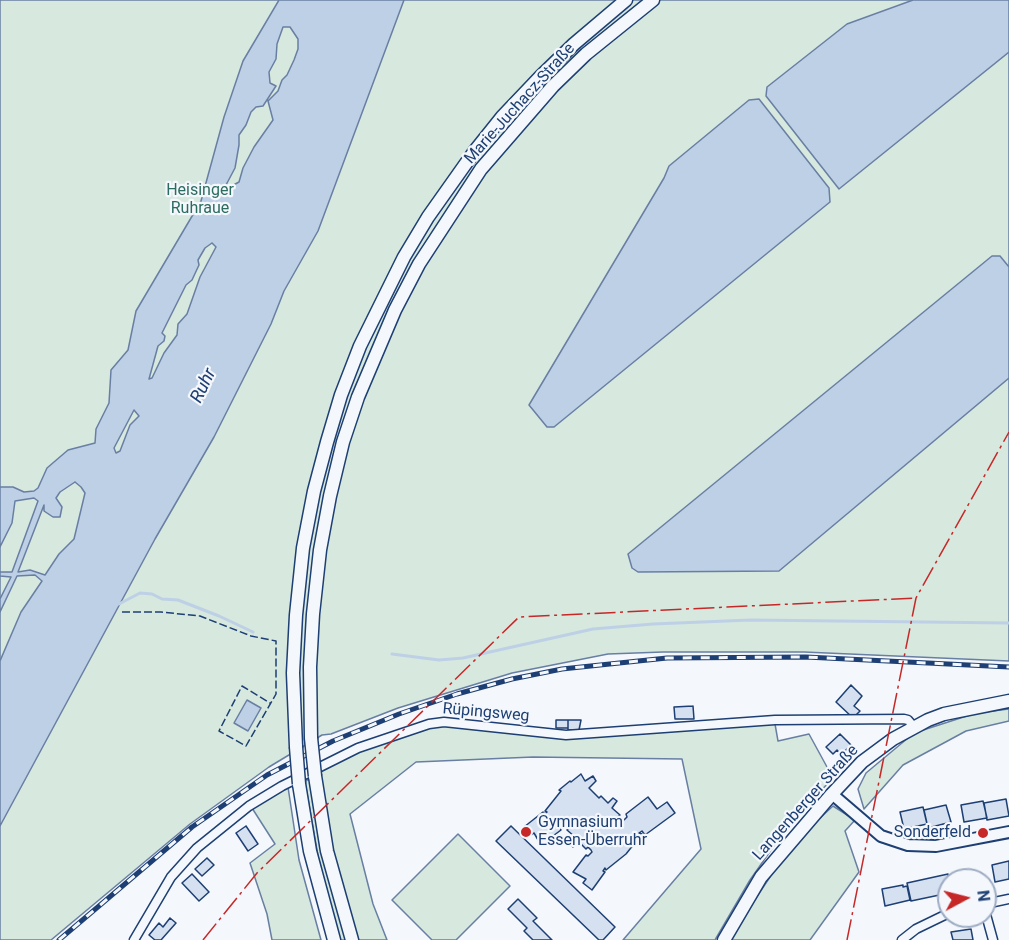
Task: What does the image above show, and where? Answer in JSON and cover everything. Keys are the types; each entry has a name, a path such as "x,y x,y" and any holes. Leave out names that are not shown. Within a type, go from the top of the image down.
{"main road":[{"name":"Marie-Juchacz-Straße","path":"334,940 310,851 299,784 294,661 303,548 314,491 341,396 360,346 404,257 428,217 474,152 502,117 541,76 574,44 626,0"},
{"name":"Marie-Juchacz-Straße","path":"352,940 327,851 315,776 310,667 320,550 343,442 358,397 395,309 446,220 494,154 553,86 586,54 653,0"},
{"name":"Langenberger Straße","path":"724,940 761,877 862,762 893,739 944,714 1009,701"}],"street":[{"name":"Rüpingsweg","path":"134,940 171,877 197,848 249,806 282,786 358,748 421,727 444,722 566,735 775,720 904,719 909,720 914,727"},
{"path":"832,794 881,836 908,845 936,846 1009,832"},
{"path":"902,940 916,929 937,919"}],"green space":[{"name":"Heisinger Ruhraue","path":"0,0 1009,0 1009,661 804,652 663,652 608,654 512,673 398,708 331,734 322,735 269,767 190,824 51,940 0,940"},
{"path":"1009,709 1009,721 966,731 903,765 864,809 858,789 866,773 914,733 976,713"},
{"path":"775,724 778,741 809,734 833,778 790,823 750,880 715,940 623,940 701,849 682,759 533,757 416,762 350,814 373,904 387,940 353,940 341,897 319,769 359,750 413,730 444,725 565,737"},
{"path":"310,778 322,854 346,940 339,940 318,856 305,782"},
{"path":"288,787 299,860 321,940 272,940 267,914 250,863 275,844 252,808"},
{"path":"833,806 855,820 845,831 859,872 810,940 728,940 792,844"},
{"path":"458,834 510,886 456,940 432,940 392,900"}],"water":[{"name":"Ruhr","path":"279,0 404,0 318,231 284,291 271,324 214,437 155,539 0,826 0,661 21,612 42,581 35,575 17,576 0,612 0,599 11,577 0,576 0,572 12,572 38,501 34,498 15,501 12,523 0,547 0,487 13,487 24,492 34,491 38,488 47,468 68,450 95,443 96,429 109,403 111,370 128,350 136,311 201,201 224,117 243,61","holes":["283,27 290,27 298,39 298,49 287,75 282,80 278,91 268,101 273,120 254,147 243,168 239,182 228,188 226,185 235,168 239,135 251,112 256,107 263,106 276,86 270,83 269,72 276,59 277,44","212,243 216,247 200,277 187,314 178,324 177,335 164,353 152,378 149,379 158,346 164,341 165,336 162,333 186,285 192,280 199,265 198,260 205,248","134,410 139,416 130,425 120,451 116,453 114,448","75,482 85,493 74,539 59,554 45,575 30,570 18,572 44,505 44,511 53,517 60,517 62,507 56,498 60,492"]},
{"path":"913,0 1009,0 1009,52 839,189 766,96 767,87 847,24"},
{"path":"759,99 829,188 830,202 554,427 547,427 529,405 669,166 749,100"},
{"path":"992,256 1000,256 1009,267 1009,378 779,571 638,572 632,568 628,554"},
{"path":"247,700 261,708 248,731 234,723"}],"building":[{"path":"851,685 862,696 854,706 860,711 853,718 836,702"},
{"path":"693,706 694,719 675,719 674,707"},
{"path":"556,720 568,720 568,728 556,728"},
{"path":"568,720 581,720 579,730 568,730"},
{"path":"840,734 851,745 841,755 837,750 833,754 826,747"},
{"path":"581,774 585,781 593,776 596,781 589,788 599,798 601,796 608,803 613,798 617,801 612,808 623,821 627,817 626,814 648,797 657,809 667,802 675,813 645,835 642,831 639,833 642,834 626,854 606,870 605,868 603,871 605,872 592,890 583,883 586,879 573,872 586,855 592,852 579,842 573,847 570,843 575,837 567,830 569,828 566,825 563,824 561,830 541,845 534,833 530,836 524,827 543,812 545,814 561,791 559,790"},
{"path":"1006,799 1009,816 987,820 984,803"},
{"path":"983,801 987,818 964,822 961,805"},
{"path":"946,805 951,822 928,828 924,810"},
{"path":"923,807 927,824 904,829 900,812"},
{"path":"246,826 258,844 248,851 236,833"},
{"path":"511,826 615,927 603,940 599,940 496,841"},
{"path":"207,858 214,865 202,876 195,869"},
{"path":"1009,861 1009,879 997,882 997,868 993,868 992,865"},
{"path":"192,874 209,892 199,901 182,883"},
{"path":"937,876 937,896 911,901 907,883"},
{"path":"903,885 903,887 907,886 910,900 885,906 882,889"},
{"path":"518,899 537,918 533,921 552,940 533,940 524,931 527,928 508,909"},
{"path":"170,918 176,923 161,940 155,940 149,935 159,923 163,927"},
{"path":"971,929 973,940 953,940 951,932"}],"waterway":[{"path":"119,604 140,593 152,594 162,599 178,600 253,632"},
{"path":"392,654 439,660 463,658 593,629 653,624 751,620 1009,623"}],"railway":[{"path":"59,940 192,827 267,775 333,741 399,714 457,694 512,679 562,669 667,658 806,657 1009,667"}],"fence":[{"path":"122,612 161,612 200,616 251,636 276,641 276,694 246,746 219,731 242,686 270,703"}],"power":[{"path":"847,940 916,598 1009,432"},
{"path":"203,940 257,873 519,617 916,598"}],"place":[{"name":"Gymnasium Essen-Überruhr","path":"526,832"},
{"name":"Sonderfeld","path":"983,833"}]}
